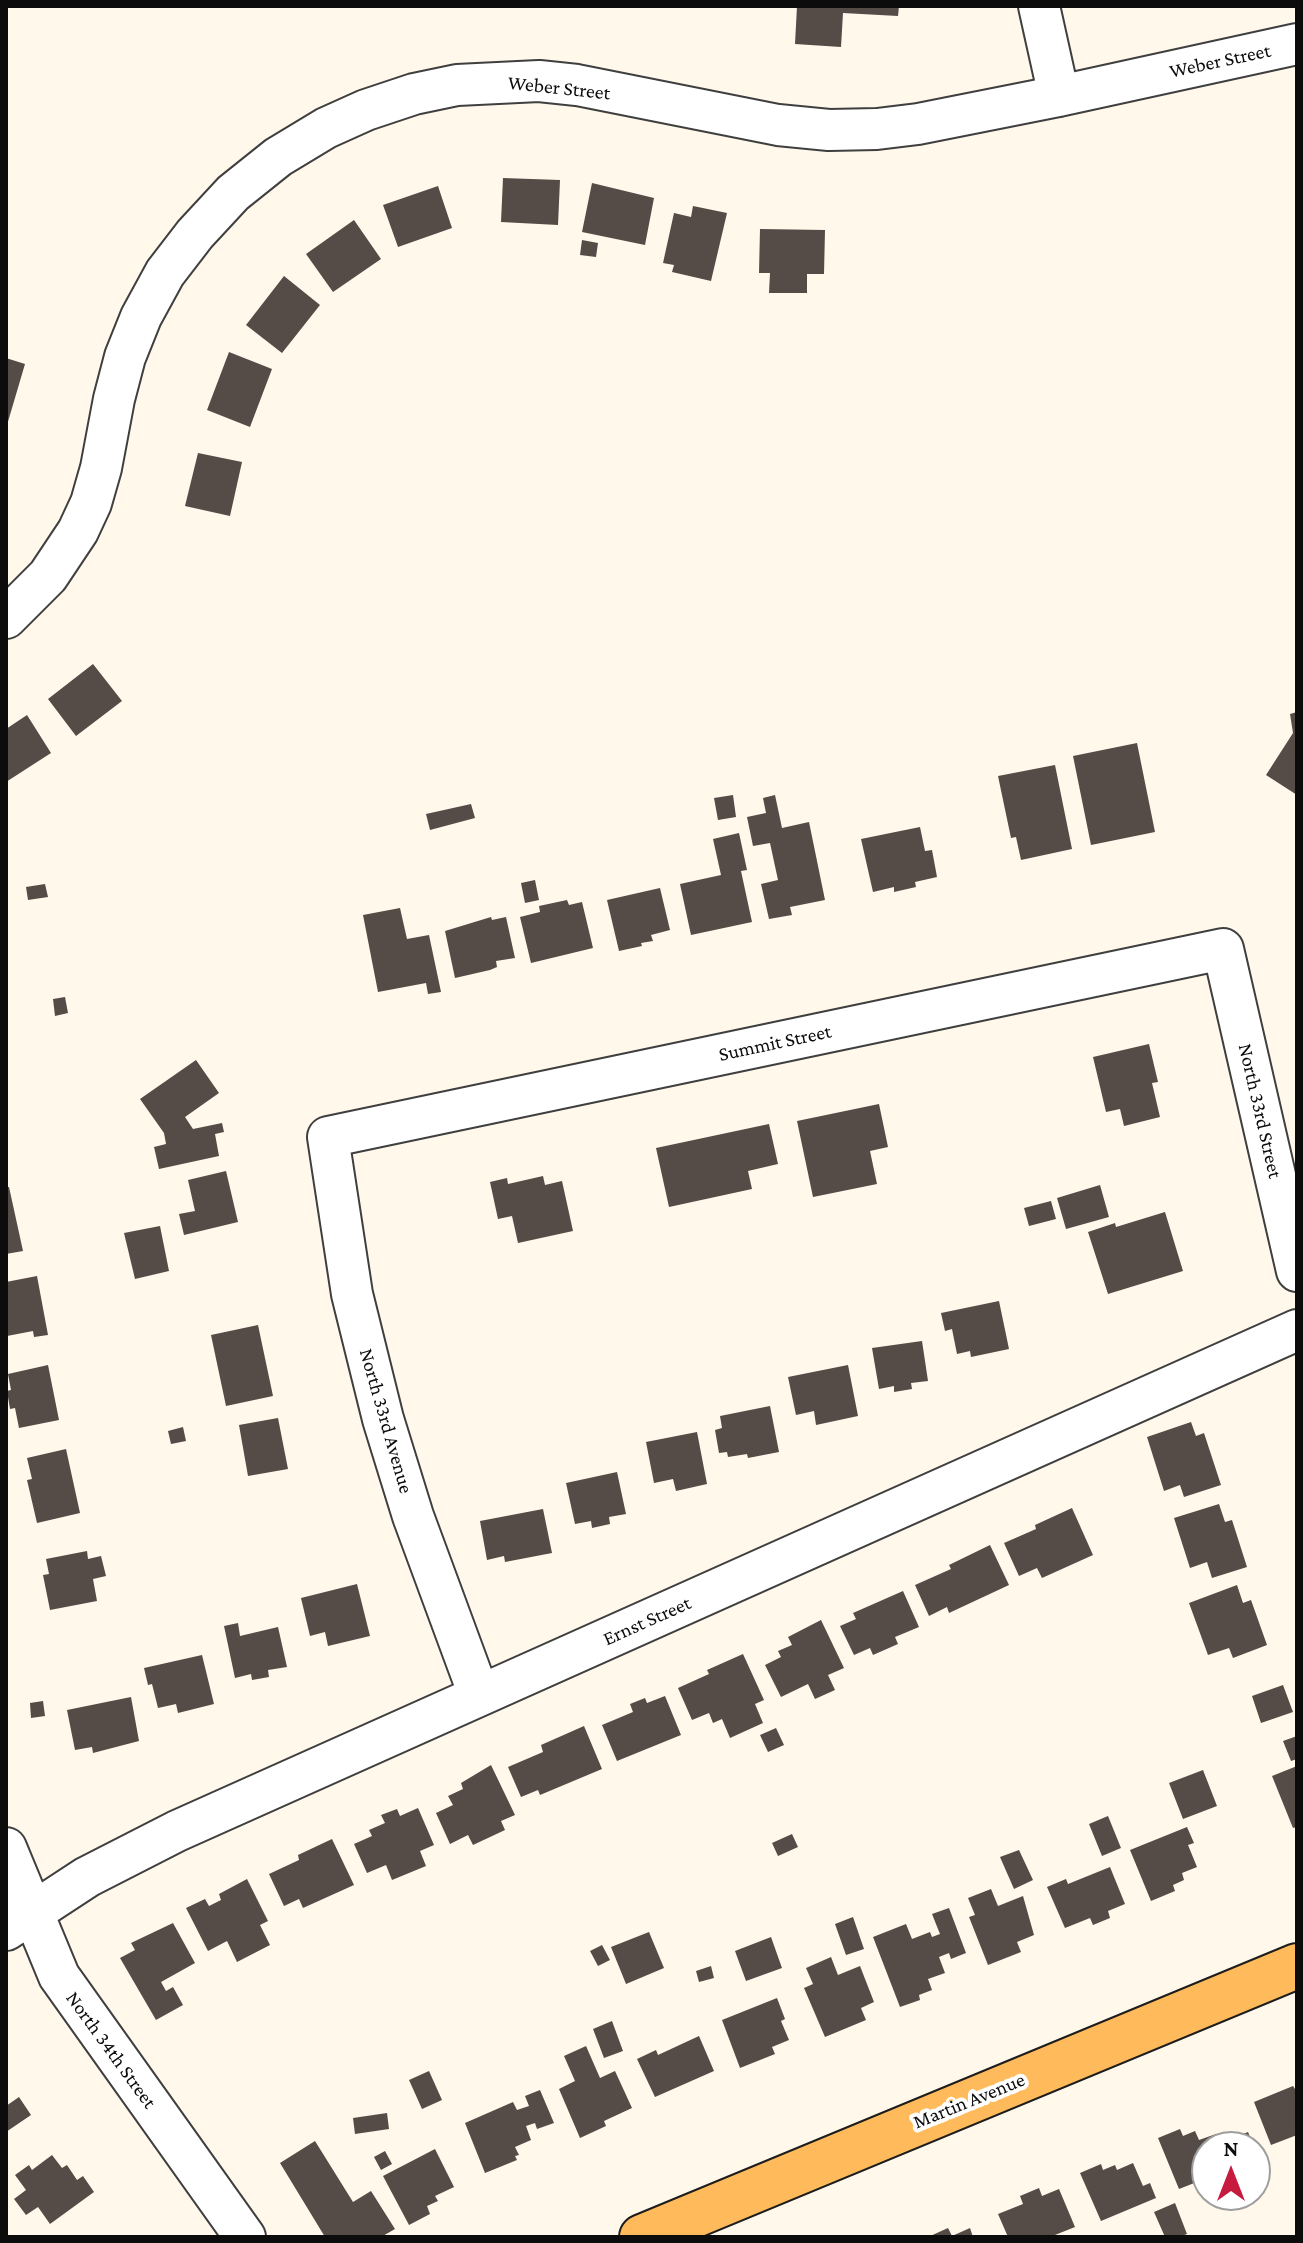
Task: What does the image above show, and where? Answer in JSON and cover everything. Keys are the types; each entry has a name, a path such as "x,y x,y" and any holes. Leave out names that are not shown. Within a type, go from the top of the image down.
{"main road":[{"name":"Martin Avenue","path":"642,2237 1297,1966"}],"street":[{"path":"1039,6 1059,96"},
{"name":"Weber Street","path":"6,618 48,576 85,517 101,468 125,357 141,317 165,273 195,234 233,193 278,157 326,128 366,110 414,94 457,85 501,81 577,85 778,125 829,130 877,129 1059,96 1297,44"},
{"name":"Summit Street","path":"328,1137 1223,949"},
{"name":"North 33rd Street","path":"1223,949 1295,1251"},
{"name":"North 33rd Avenue","path":"328,1137 352,1294 383,1419 413,1516 479,1695"},
{"name":"Ernst Street","path":"19,1921 87,1877 177,1831 1297,1330"},
{"name":"North 34th Street","path":"6,1848 19,1921 245,2237"}],"building":[{"path":"797,6 899,6 898,16 843,13 841,47 795,44"},
{"path":"503,178 560,180 558,225 501,222"},
{"path":"592,183 654,198 645,245 582,232"},
{"path":"438,186 452,228 398,247 383,205"},
{"path":"693,206 727,213 711,281 672,272 674,265 663,263 674,213 691,217"},
{"path":"354,220 381,259 333,292 306,254"},
{"path":"760,229 825,230 824,274 807,274 807,293 769,293 770,273 759,273"},
{"path":"582,240 598,243 596,257 580,255"},
{"path":"284,276 320,305 282,353 246,325"},
{"path":"229,352 272,369 250,427 207,410"},
{"path":"6,358 25,364 7,425 6,424"},
{"path":"198,453 242,462 230,516 185,506"},
{"path":"93,664 122,701 76,736 48,699"},
{"path":"1297,712 1297,795 1266,775 1293,733 1290,714"},
{"path":"27,715 51,753 6,782 6,729"},
{"path":"1137,743 1155,832 1091,845 1073,756"},
{"path":"1055,765 1072,849 1021,860 1016,837 1011,838 998,776"},
{"path":"733,795 736,817 718,820 714,798"},
{"path":"775,795 782,828 809,822 825,900 790,907 792,915 769,919 761,884 778,880 770,843 753,846 747,817 766,813 763,798"},
{"path":"471,804 475,818 430,830 426,814"},
{"path":"920,827 925,851 932,850 937,877 915,882 916,887 894,892 894,887 873,892 861,839"},
{"path":"739,833 747,870 741,871 752,922 691,935 680,884 721,875 713,839"},
{"path":"535,880 539,900 525,903 521,883"},
{"path":"45,884 48,897 28,900 26,887"},
{"path":"660,888 670,930 651,935 653,941 641,943 642,946 619,951 607,900"},
{"path":"567,900 569,905 582,902 593,948 531,963 520,917 540,912 539,906"},
{"path":"400,908 407,939 429,935 441,992 428,994 426,983 378,992 363,915"},
{"path":"491,917 492,920 506,917 515,958 496,961 497,967 490,970 455,978 445,931"},
{"path":"65,997 68,1013 55,1016 53,999"},
{"path":"1149,1044 1158,1082 1152,1083 1160,1117 1124,1126 1120,1109 1106,1112 1093,1057"},
{"path":"196,1060 219,1093 185,1117 193,1129 222,1123 224,1132 215,1134 219,1156 159,1169 154,1147 166,1144 164,1133 140,1099"},
{"path":"879,1104 888,1147 870,1151 877,1184 813,1197 797,1121"},
{"path":"769,1124 778,1164 748,1171 752,1189 669,1207 656,1148"},
{"path":"226,1171 238,1222 184,1235 179,1214 195,1211 188,1180"},
{"path":"543,1176 545,1185 562,1181 573,1231 518,1243 512,1216 498,1219 490,1182 507,1178 508,1184"},
{"path":"1100,1185 1109,1217 1066,1229 1057,1198"},
{"path":"6,1187 9,1187 23,1251 6,1254"},
{"path":"1051,1201 1056,1219 1029,1226 1024,1208"},
{"path":"1165,1212 1183,1271 1108,1294 1088,1232"},
{"path":"160,1226 169,1271 135,1279 124,1233"},
{"path":"37,1276 48,1335 34,1337 33,1331 7,1336 6,1282"},
{"path":"999,1301 1009,1349 971,1357 970,1351 957,1354 952,1329 945,1331 941,1313"},
{"path":"258,1325 273,1396 226,1406 211,1335"},
{"path":"922,1341 928,1381 911,1383 912,1389 894,1392 894,1386 879,1389 872,1348"},
{"path":"48,1365 59,1420 19,1428 15,1408 10,1409 8,1374"},
{"path":"848,1365 858,1416 816,1425 814,1411 796,1415 788,1377"},
{"path":"770,1406 779,1452 748,1458 747,1454 728,1457 727,1452 719,1453 715,1430 722,1428 720,1416"},
{"path":"278,1418 288,1469 248,1476 239,1425"},
{"path":"1191,1422 1196,1436 1204,1433 1221,1485 1184,1497 1180,1485 1164,1491 1147,1437"},
{"path":"183,1427 186,1441 171,1444 168,1431"},
{"path":"697,1432 707,1484 676,1491 673,1479 654,1483 646,1442"},
{"path":"66,1449 80,1513 37,1523 27,1480 32,1479 27,1458"},
{"path":"617,1472 626,1514 609,1517 610,1524 592,1528 591,1521 575,1524 566,1483"},
{"path":"1219,1504 1225,1522 1232,1520 1247,1567 1212,1578 1207,1562 1190,1568 1174,1518"},
{"path":"1072,1508 1093,1555 1042,1578 1037,1568 1019,1576 1004,1543"},
{"path":"543,1509 552,1553 505,1562 504,1556 487,1560 480,1521"},
{"path":"990,1545 1009,1585 949,1613 947,1607 929,1616 915,1585 951,1569 949,1565"},
{"path":"87,1551 88,1559 101,1556 106,1576 93,1579 97,1601 50,1610 43,1575 49,1574 46,1559"},
{"path":"357,1584 370,1636 328,1646 325,1632 310,1636 301,1598"},
{"path":"1237,1585 1243,1603 1251,1600 1267,1645 1233,1658 1229,1648 1208,1655 1189,1603"},
{"path":"903,1591 919,1627 895,1637 898,1644 873,1655 870,1648 854,1655 840,1626 856,1619 853,1613"},
{"path":"821,1620 844,1668 828,1675 835,1690 815,1699 808,1684 781,1697 765,1665 781,1657 778,1651 792,1645 788,1637"},
{"path":"238,1623 240,1636 278,1627 287,1667 268,1670 269,1677 252,1680 251,1674 235,1678 224,1626"},
{"path":"743,1654 764,1700 755,1704 763,1723 730,1738 722,1719 713,1723 709,1713 692,1720 678,1688 709,1674 707,1670"},
{"path":"202,1655 214,1704 178,1713 176,1704 158,1708 144,1668"},
{"path":"1283,1685 1293,1712 1261,1723 1252,1696"},
{"path":"665,1696 681,1735 617,1761 602,1725 633,1712 630,1704 645,1698 647,1703"},
{"path":"131,1697 139,1741 93,1753 92,1747 75,1750 67,1710"},
{"path":"43,1701 45,1716 31,1718 30,1703"},
{"path":"584,1726 602,1769 540,1795 538,1790 521,1797 508,1767 543,1752 541,1745"},
{"path":"776,1728 784,1745 768,1752 760,1735"},
{"path":"1297,1736 1297,1759 1291,1761 1283,1741"},
{"path":"491,1765 515,1815 501,1821 505,1830 473,1845 468,1835 450,1844 436,1813 453,1805 448,1796 463,1789 461,1783"},
{"path":"1297,1766 1297,1827 1293,1828 1272,1776"},
{"path":"1203,1770 1217,1806 1183,1819 1169,1783"},
{"path":"418,1808 434,1845 420,1851 426,1866 392,1880 386,1865 367,1873 354,1844 372,1836 369,1830 385,1823 381,1815 397,1809 400,1816"},
{"path":"1108,1816 1121,1848 1102,1856 1089,1824"},
{"path":"1187,1827 1194,1843 1188,1845 1197,1867 1182,1873 1184,1880 1173,1885 1175,1891 1151,1901 1130,1850"},
{"path":"792,1834 798,1847 778,1856 772,1843"},
{"path":"332,1839 354,1885 303,1908 299,1899 284,1906 269,1874 299,1860 298,1855"},
{"path":"1019,1850 1033,1880 1014,1889 1000,1857"},
{"path":"1110,1867 1125,1904 1108,1911 1110,1918 1093,1925 1090,1918 1065,1928 1047,1887 1066,1879 1068,1884"},
{"path":"247,1879 268,1921 260,1925 270,1945 237,1962 227,1941 208,1951 186,1908 205,1899 209,1906 221,1900 219,1894"},
{"path":"991,1889 998,1906 1023,1896 1034,1935 1017,1942 1021,1952 988,1965 969,1917 975,1915 968,1898"},
{"path":"949,1908 966,1953 951,1959 949,1953 939,1957 945,1973 928,1979 932,1990 919,1995 920,2000 900,2007 873,1937 906,1924 912,1939 930,1932 932,1937 940,1934 932,1914"},
{"path":"853,1917 864,1949 846,1955 835,1924"},
{"path":"173,1923 195,1963 161,1982 166,1991 173,1987 183,2005 156,2020 120,1958 135,1950 131,1943"},
{"path":"649,1932 664,1968 626,1984 611,1947"},
{"path":"771,1937 782,1968 746,1981 735,1951"},
{"path":"602,1945 610,1960 598,1966 590,1951"},
{"path":"831,1957 838,1975 860,1966 874,2002 861,2008 866,2020 825,2037 804,1988 813,1984 806,1968"},
{"path":"711,1966 714,1978 699,1982 696,1971"},
{"path":"777,1998 785,2019 781,2021 789,2040 772,2047 775,2054 740,2068 722,2020"},
{"path":"612,2021 623,2051 604,2058 593,2029"},
{"path":"699,2036 714,2071 655,2097 637,2059 656,2050 658,2055"},
{"path":"586,2046 600,2078 615,2071 632,2108 604,2121 606,2126 580,2138 559,2089 575,2081 564,2056"},
{"path":"429,2071 442,2100 422,2109 409,2080"},
{"path":"1293,2086 1297,2092 1297,2135 1271,2145 1271,2131 1265,2131 1254,2102"},
{"path":"540,2090 554,2123 537,2129 535,2123 526,2126 531,2140 515,2147 519,2155 515,2156 517,2160 485,2173 465,2123 513,2102 517,2110 529,2106 525,2096"},
{"path":"19,2097 31,2115 6,2132 6,2106"},
{"path":"387,2113 389,2129 355,2134 353,2118"},
{"path":"1180,2129 1183,2136 1191,2133 1191,2184 1179,2189 1158,2138"},
{"path":"315,2141 353,2202 371,2191 395,2229 381,2237 325,2237 280,2163"},
{"path":"435,2149 454,2187 435,2196 438,2201 427,2206 430,2214 409,2225 383,2176"},
{"path":"385,2151 392,2164 381,2170 374,2157"},
{"path":"52,2155 62,2168 67,2165 77,2180 83,2176 94,2192 50,2224 38,2207 26,2215 14,2199 26,2190 15,2175 29,2165 32,2170"},
{"path":"1133,2163 1143,2186 1150,2183 1156,2198 1101,2221 1080,2173 1101,2164 1103,2170 1115,2165 1117,2170"},
{"path":"1039,2188 1042,2196 1059,2189 1075,2227 1050,2237 1008,2237 998,2214 1023,2204 1020,2196"},
{"path":"1175,2203 1187,2234 1165,2237 1154,2212"},
{"path":"948,2228 952,2236 970,2228 973,2237 928,2237"}]}
